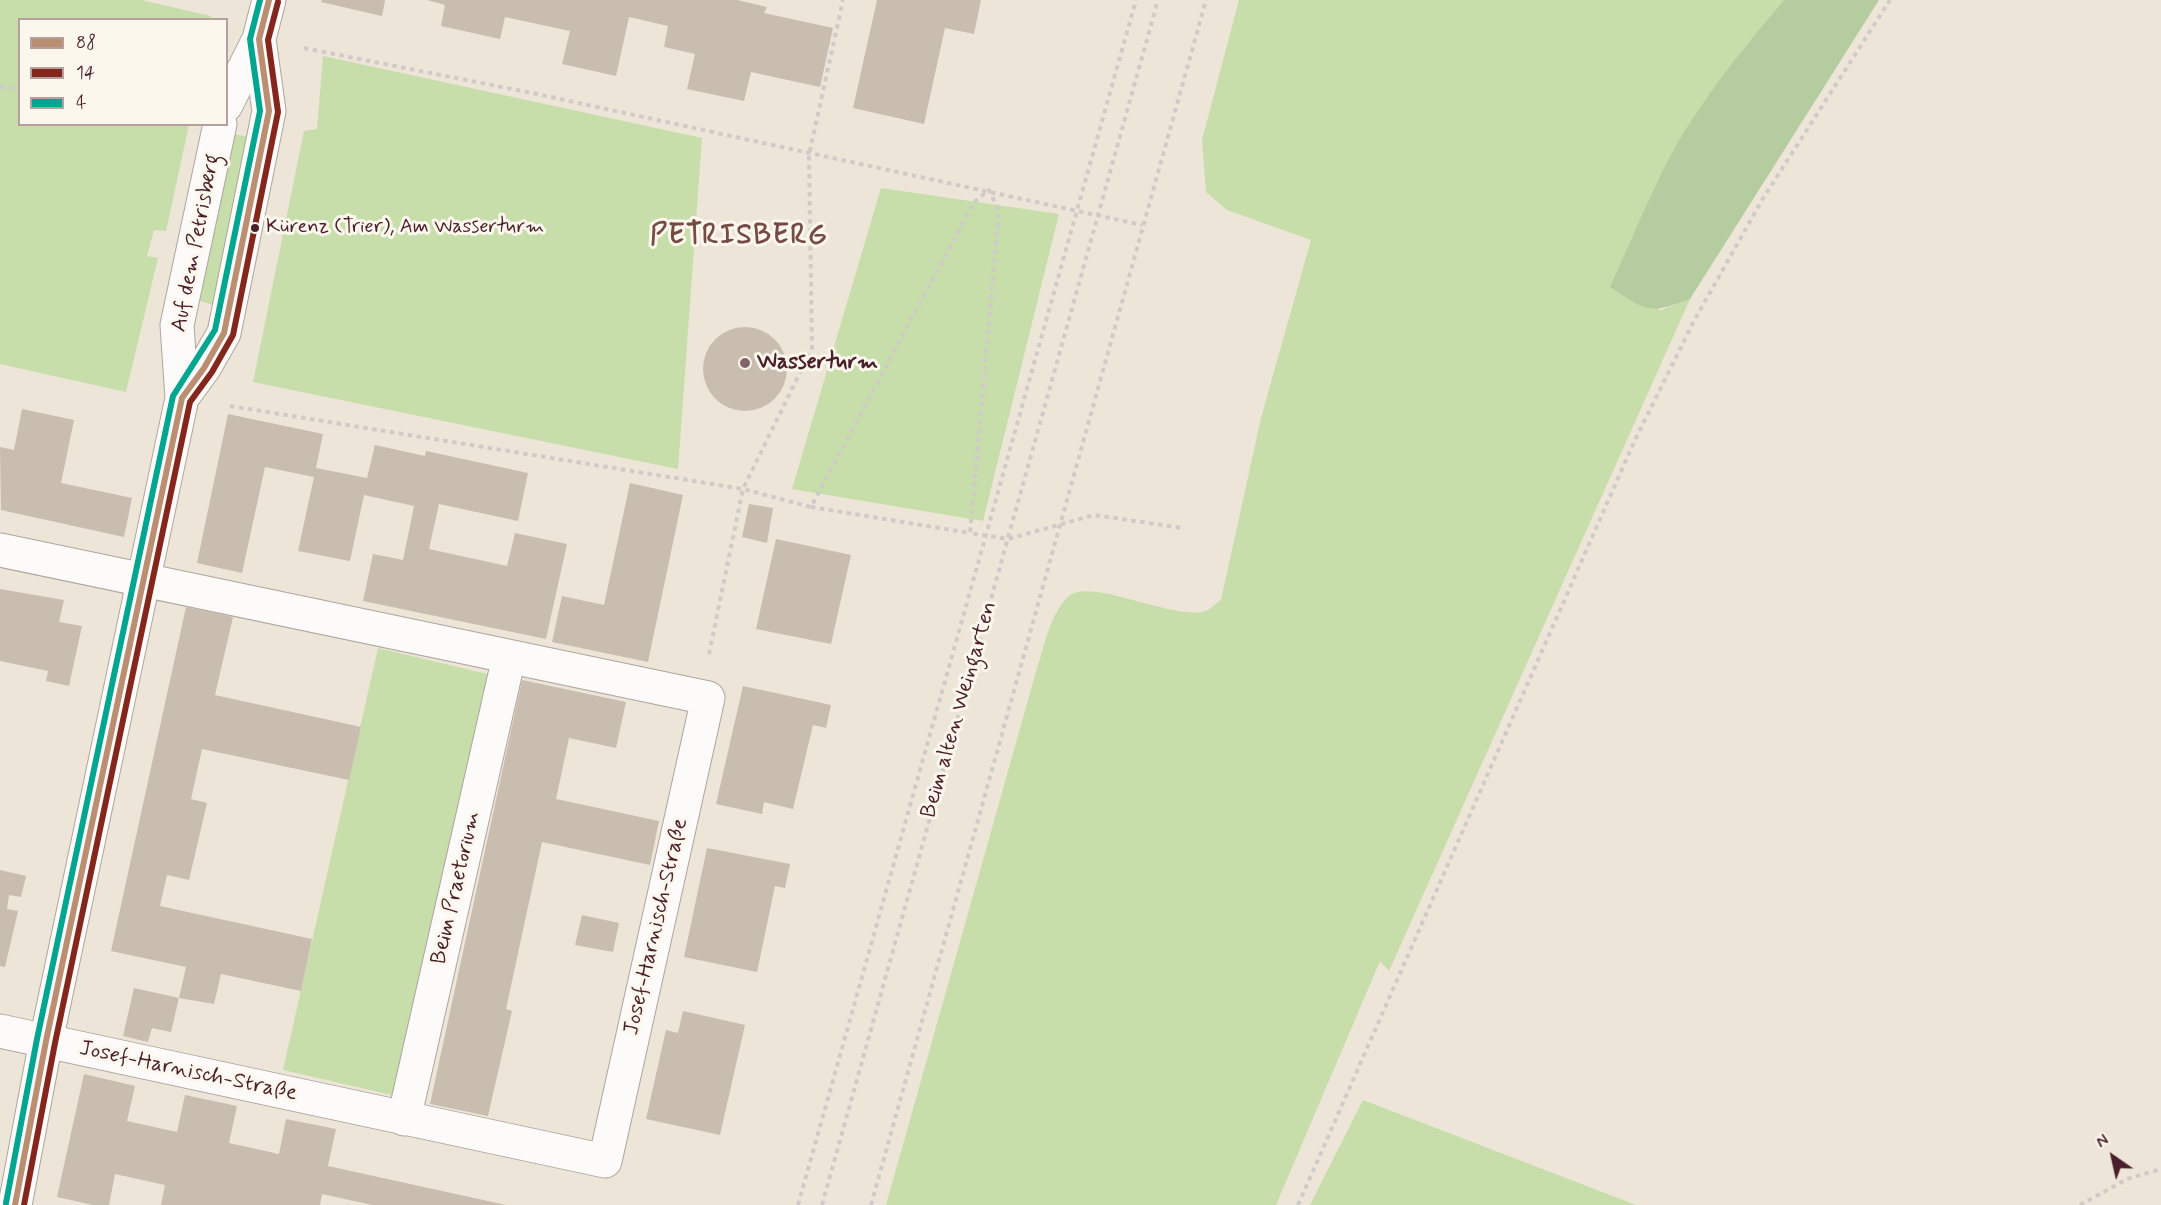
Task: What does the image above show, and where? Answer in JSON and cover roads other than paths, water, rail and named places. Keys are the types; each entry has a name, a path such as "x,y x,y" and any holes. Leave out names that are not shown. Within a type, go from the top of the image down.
{"street":[{"name":"Auf dem Petrisberg","path":"228,101 259,39 269,0"},
{"name":"Auf dem Petrisberg","path":"182,398 204,368 224,333 269,111 259,39"},
{"name":"Auf dem Petrisberg","path":"15,1205 46,1041 182,398 177,325 220,126"},
{"path":"0,550 509,657"},
{"name":"Josef-Harnisch-Straße","path":"0,1030 605,1161 708,698 509,657"},
{"name":"Beim Praetorium","path":"404,1119 509,657"}],"place":[{"name":"Kürenz (Trier), Am Wasserturm","path":"255,228"},
{"name":"Wasserturm","path":"745,363"}],"district":[{"name":"PETRISBERG","path":"739,237"}]}
